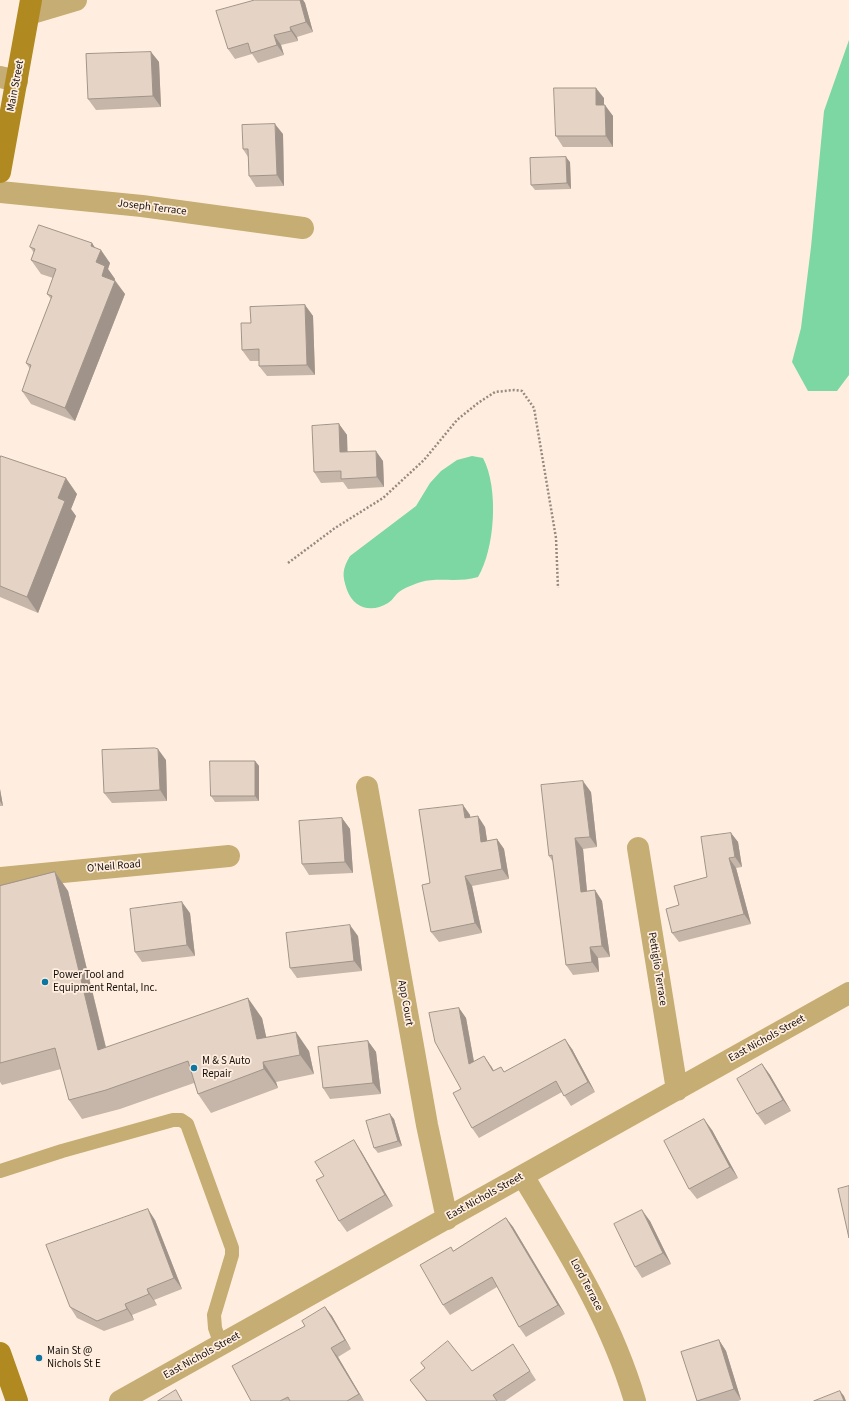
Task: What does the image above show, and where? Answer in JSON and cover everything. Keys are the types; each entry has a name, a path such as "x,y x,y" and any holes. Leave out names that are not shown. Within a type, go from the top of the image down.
{"main road":[{"name":"Main Street","path":"0,172 8,79 30,7"},
{"path":"0,1353 17,1401"}],"street":[{"path":"30,7 76,0"},
{"name":"Joseph Terrace","path":"0,192 142,206 304,228"},
{"name":"App Court","path":"367,787 428,1125 447,1218"},
{"name":"Pettiglio Terrace","path":"638,848 677,1090"},
{"name":"O'Neil Road","path":"0,878 228,856"},
{"name":"East Nichols Street","path":"120,1401 849,993"},
{"name":"Lord Terrace","path":"523,1176 593,1296 621,1360 635,1401"}],"lane":[{"path":"0,1171 62,1151 173,1120 181,1120 187,1124 232,1248 232,1255 214,1315 215,1328 221,1345"}],"path":[{"path":"288,563 335,528 383,498 424,460 457,420 478,403 494,392 514,390 522,391 534,408 555,531 558,588"}],"green space":[{"path":"849,40 849,375 837,391 808,391 792,362 801,328 811,247 824,111"},
{"path":"472,456 483,458 488,471 493,501 493,518 488,551 484,565 478,577 463,580 434,580 421,582 404,589 388,603 382,606 370,608 359,605 350,596 344,580 345,565 350,556 416,506 430,483 441,471 457,460"}],"building":[{"path":"255,0 300,0 306,22 290,27 291,31 274,35 277,45 251,53 248,43 228,49 216,11"},
{"path":"151,52 153,96 88,99 86,54"},
{"path":"554,88 596,88 596,105 605,105 606,136 556,136"},
{"path":"275,124 277,175 249,176 248,149 243,149 242,125"},
{"path":"566,157 567,183 531,185 530,158"},
{"path":"39,225 92,243 91,246 101,250 96,262 105,266 102,276 115,281 65,408 22,391 31,365 26,363 52,296 47,294 56,269 31,260 35,249 30,247"},
{"path":"305,305 307,365 259,366 259,349 242,350 241,323 251,323 250,307"},
{"path":"339,424 340,452 376,451 377,477 341,479 341,471 314,472 312,426"},
{"path":"1,456 66,478 58,498 65,501 27,597 0,586"},
{"path":"158,749 160,790 104,793 102,750"},
{"path":"210,761 255,761 255,796 211,796"},
{"path":"583,781 590,837 575,838 581,892 595,890 602,946 590,947 592,962 566,965 552,855 549,856 541,785"},
{"path":"463,805 465,818 478,816 481,842 497,839 502,869 465,876 475,923 431,932 422,885 430,883 419,810"},
{"path":"342,818 345,862 302,864 299,821"},
{"path":"731,833 735,857 729,858 744,914 672,933 666,909 679,905 674,886 707,877 701,837"},
{"path":"55,872 98,1050 248,998 257,1039 296,1032 300,1055 263,1062 264,1069 198,1094 188,1061 106,1090 69,1100 55,1048 0,1063 0,886"},
{"path":"182,902 187,945 135,952 130,909"},
{"path":"350,925 354,961 290,968 286,933"},
{"path":"459,1008 469,1064 484,1056 493,1071 501,1067 504,1072 565,1039 588,1082 564,1096 556,1081 472,1128 453,1093 461,1089 435,1042 429,1013"},
{"path":"368,1041 373,1083 323,1088 318,1047"},
{"path":"762,1064 783,1100 757,1114 737,1079"},
{"path":"390,1114 398,1141 374,1148 366,1121"},
{"path":"704,1119 730,1167 689,1189 664,1141"},
{"path":"354,1140 385,1195 339,1221 316,1180 324,1176 315,1162"},
{"path":"849,1186 849,1238 838,1189"},
{"path":"148,1209 174,1278 147,1289 149,1294 125,1304 127,1309 97,1321 70,1307 46,1245"},
{"path":"642,1210 663,1253 635,1267 614,1224"},
{"path":"506,1218 558,1305 519,1327 492,1277 443,1305 420,1265 451,1247 453,1251"},
{"path":"325,1307 345,1340 331,1348 359,1394 347,1401 290,1401 288,1397 280,1401 251,1401 232,1366 305,1326 302,1321"},
{"path":"719,1340 734,1389 697,1401 681,1352"},
{"path":"448,1341 472,1371 513,1344 530,1371 493,1395 497,1401 427,1401 410,1380 425,1368 421,1363"},
{"path":"176,1390 182,1401 158,1401"},
{"path":"840,1391 844,1401 814,1401"}],"place":[{"name":"Power Tool and Equipment Rental, Inc.","path":"45,982"},
{"name":"M & S Auto Repair","path":"194,1068"},
{"name":"Main St @ Nichols St E","path":"39,1358"}]}
